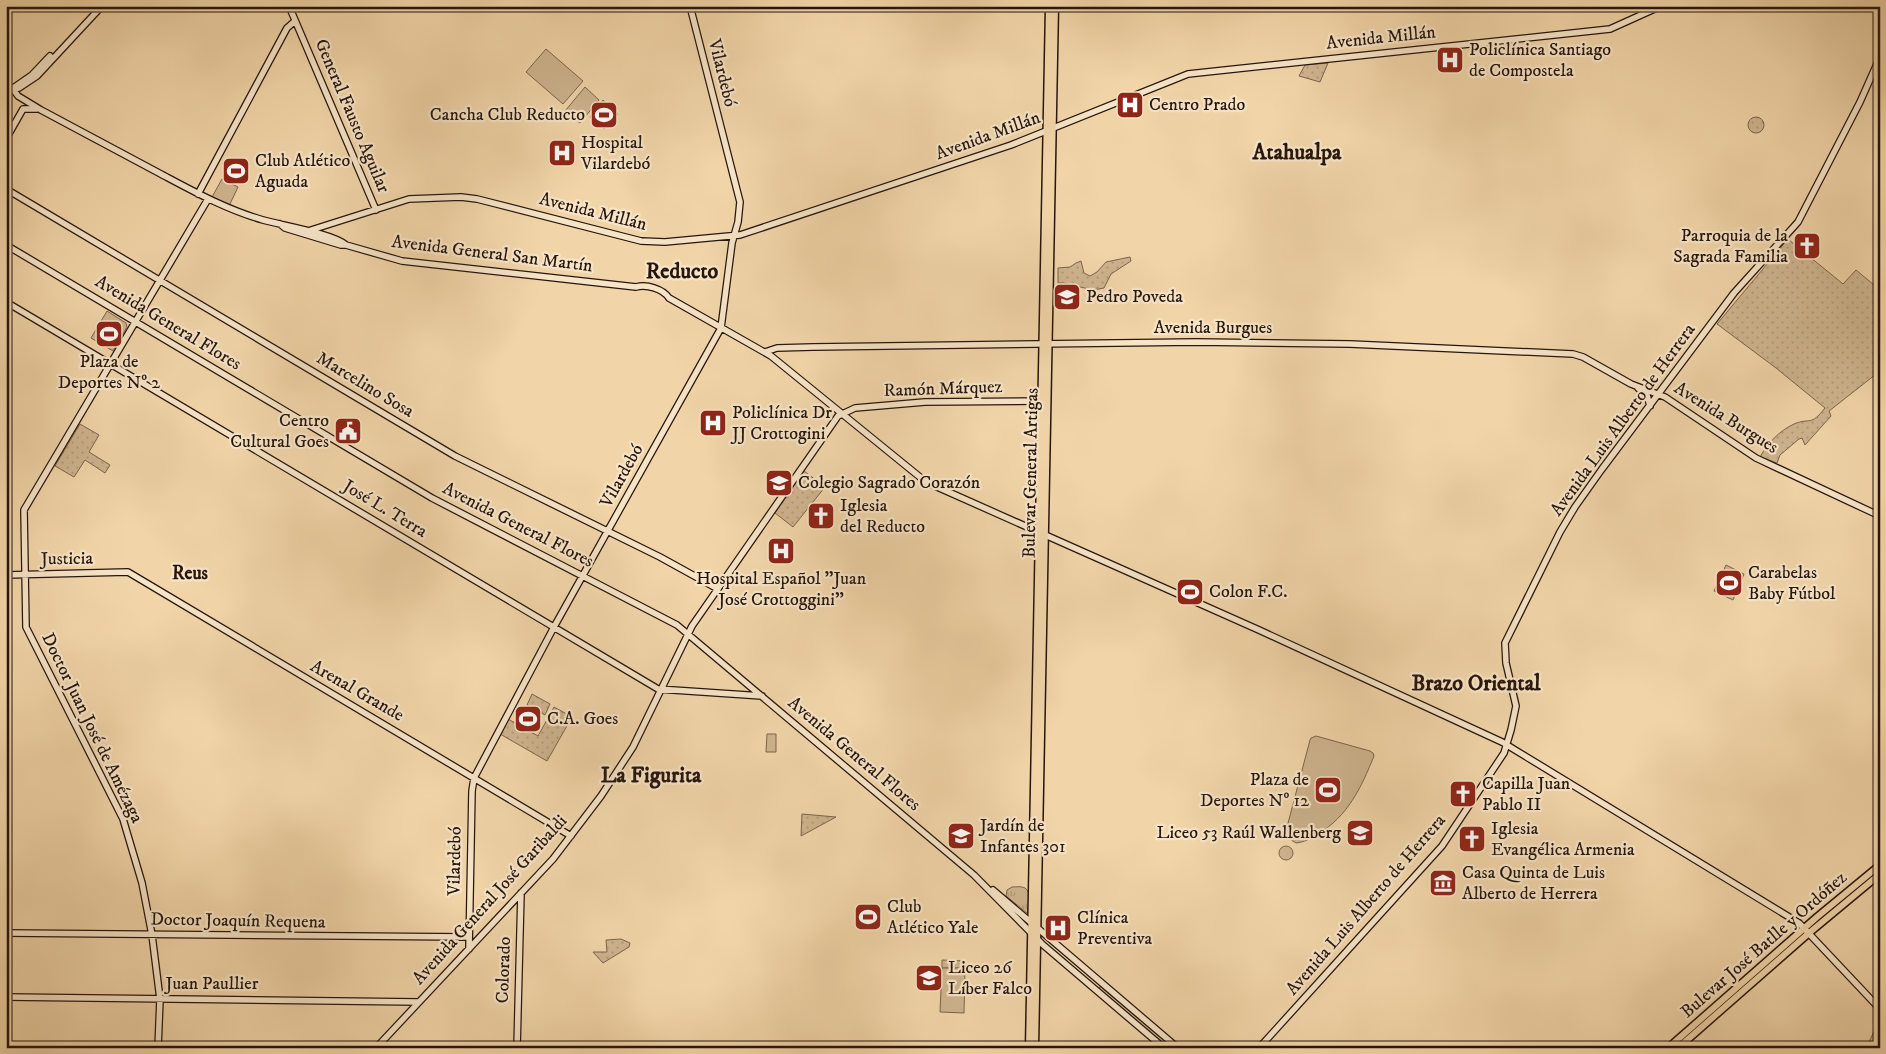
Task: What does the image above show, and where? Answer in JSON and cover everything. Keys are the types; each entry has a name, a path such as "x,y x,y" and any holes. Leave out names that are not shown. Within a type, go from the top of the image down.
{"main road":[{"name":"Bulevar General Artigas","path":"1049,6 1050,130"},
{"name":"Bulevar General Artigas","path":"1029,1048 1034,937 1050,130 1055,6"},
{"name":"Bulevar General Artigas","path":"1035,1048 1038,969 1031,885 1042,534"},
{"name":"Bulevar José Batlle y Ordóñez","path":"1678,1048 1880,865"},
{"name":"Bulevar José Batlle y Ordóñez","path":"1668,1048 1807,930 1880,874"}],"street":[{"path":"6,93 32,75 54,52 60,50 102,6"},
{"name":"General Fausto Aguilar","path":"289,6 376,210"},
{"name":"Vilardebó","path":"469,949 472,791 474,778 554,627 721,328 740,202 690,6"},
{"name":"Avenida Millán","path":"315,235 328,226 413,198 469,197 641,242 735,236 998,150 1188,74 1610,29 1661,6"},
{"path":"198,194 287,28 295,21"},
{"name":"Avenida Luis Alberto de Herrera","path":"1259,1048 1442,846 1507,745 1516,706 1505,654 1507,638 1566,521 1602,469 1734,293 1798,222 1864,96 1880,57"},
{"name":"Avenida General San Martín","path":"13,89 16,95 41,110 208,199 229,209 280,224 286,224 315,235"},
{"path":"6,139 25,109 22,99"},
{"name":"Avenida General San Martín","path":"25,109 41,110"},
{"name":"Marcelino Sosa","path":"6,189 455,456 660,557 718,589"},
{"name":"Doctor Juan José de Amézaga","path":"158,1048 160,999 152,935 142,883 123,819 58,687 27,629 24,510 208,199"},
{"name":"Avenida General San Martín","path":"280,224 285,228 343,242 346,245 402,261 640,286 654,288 667,294 670,298 771,356 926,482 1242,623 1507,745 1807,930 1880,1009"},
{"name":"Avenida Millán","path":"308,231 323,225 328,226"},
{"name":"Avenida General Flores","path":"6,245 432,498 673,623 688,633 1178,1048"},
{"name":"José L. Terra","path":"6,302 661,690 762,696"},
{"name":"Avenida Burgues","path":"765,352 780,348 1196,342 1327,344 1568,353 1583,357 1637,386 1660,394 1756,458 1880,516"},
{"path":"771,356 780,348"},
{"name":"Avenida Burgues","path":"1637,386 1647,395 1650,406"},
{"name":"Ramón Márquez","path":"842,413 856,408 925,402 1045,401"},
{"name":"Avenida General José Garibaldi","path":"376,1048 521,893 571,836 633,747 688,633 838,416 842,413"},
{"name":"Justicia","path":"6,575 128,572"},
{"name":"Arenal Grande","path":"128,572 571,836"},
{"name":"Avenida General Flores","path":"981,881 1034,937 1164,1048"},
{"name":"Colorado","path":"517,1048 521,893"},
{"name":"Doctor Joaquín Requena","path":"6,933 469,937"},
{"name":"Juan Paullier","path":"6,997 418,1002"}],"green space":[{"path":"546,49 583,81 563,104 526,72"},
{"path":"1328,63 1320,82 1299,76 1305,65"},
{"path":"585,87 599,100 580,123 565,111"},
{"name":"Cancha Club Reducto","path":"603,100 618,114 604,129 590,117"},
{"path":"1756,117 1762,119 1764,125 1762,131 1756,133 1750,131 1748,125 1750,119"},
{"name":"Club Atlético Aguada","path":"222,179 238,187 229,206 212,197"},
{"path":"1788,239 1843,284 1856,270 1880,290 1880,371 1829,411 1831,416 1805,445 1802,438 1799,439 1780,455 1777,463 1760,457 1770,442 1794,424 1813,420 1825,408 1717,324"},
{"path":"1130,257 1131,261 1111,274 1104,288 1092,289 1058,283 1058,268 1070,267 1081,261 1084,273 1090,276 1097,272 1106,262"},
{"name":"Plaza de Deportes Nº 2","path":"107,311 126,323 127,327 113,351 91,338"},
{"path":"80,424 99,435 89,452 110,465 105,473 85,460 74,477 55,466"},
{"path":"804,471 825,487 793,527 775,513"},
{"name":"Carabelas Baby Fútbol","path":"1726,565 1744,574 1733,600 1714,591"},
{"path":"532,694 550,704 545,715 527,705"},
{"path":"554,707 572,717 547,761 500,734 508,719 538,736"},
{"path":"767,734 776,734 776,752 766,752"},
{"name":"Plaza de Deportes Nº 12","path":"1316,736 1370,751 1374,756 1358,790 1338,819 1313,837 1296,843 1287,837 1287,827 1310,740"},
{"path":"802,814 836,817 801,836"},
{"path":"1283,846 1289,846 1293,853 1289,860 1283,860 1279,856 1279,850"},
{"path":"1012,887 1025,888 1029,893 1027,913 1006,896 1007,890"},
{"path":"621,939 630,943 629,947 603,963 593,952 607,952 606,940"},
{"path":"942,960 966,961 965,968 942,968"},
{"path":"942,968 965,968 964,1013 940,1012"},
{"path":"1099,987 1101,987 1173,1048 1168,1048"},
{"path":"1880,1019 1880,1048 1868,1044"}],"place":[{"name":"Policlínica Santiago de Compostela","path":"1450,60"},
{"name":"Centro Prado","path":"1130,105"},
{"name":"Cancha Club Reducto","path":"604,115"},
{"name":"Hospital Vilardebó","path":"562,153"},
{"name":"Club Atlético Aguada","path":"236,171"},
{"name":"Parroquia de la Sagrada Familia","path":"1807,246"},
{"name":"Pedro Poveda","path":"1067,297"},
{"name":"Plaza de Deportes Nº 2","path":"109,334"},
{"name":"Policlínica Dr JJ Crottogini","path":"713,423"},
{"name":"Centro Cultural Goes","path":"348,431"},
{"name":"Colegio Sagrado Corazón","path":"779,483"},
{"name":"Iglesia del Reducto","path":"821,516"},
{"name":"Hospital Español \"Juan José Crottoggini\"","path":"781,551"},
{"name":"Carabelas Baby Fútbol","path":"1729,583"},
{"name":"Colon F.C.","path":"1190,592"},
{"name":"C.A. Goes","path":"528,719"},
{"name":"Plaza de Deportes Nº 12","path":"1328,790"},
{"name":"Capilla Juan Pablo II","path":"1463,794"},
{"name":"Liceo 53 Raúl Wallenberg","path":"1360,833"},
{"name":"Jardín de Infantes 301","path":"961,836"},
{"name":"Iglesia Evangélica Armenia","path":"1472,839"},
{"name":"Casa Quinta de Luis Alberto de Herrera","path":"1443,883"},
{"name":"Club Atlético Yale","path":"868,917"},
{"name":"Clínica Preventiva","path":"1058,928"},
{"name":"Liceo 26 Líber Falco","path":"929,978"}],"district":[{"name":"Atahualpa","path":"1297,152"},
{"name":"Reducto","path":"682,271"},
{"name":"Reus","path":"190,573"},
{"name":"Brazo Oriental","path":"1476,683"},
{"name":"La Figurita","path":"651,775"}]}
